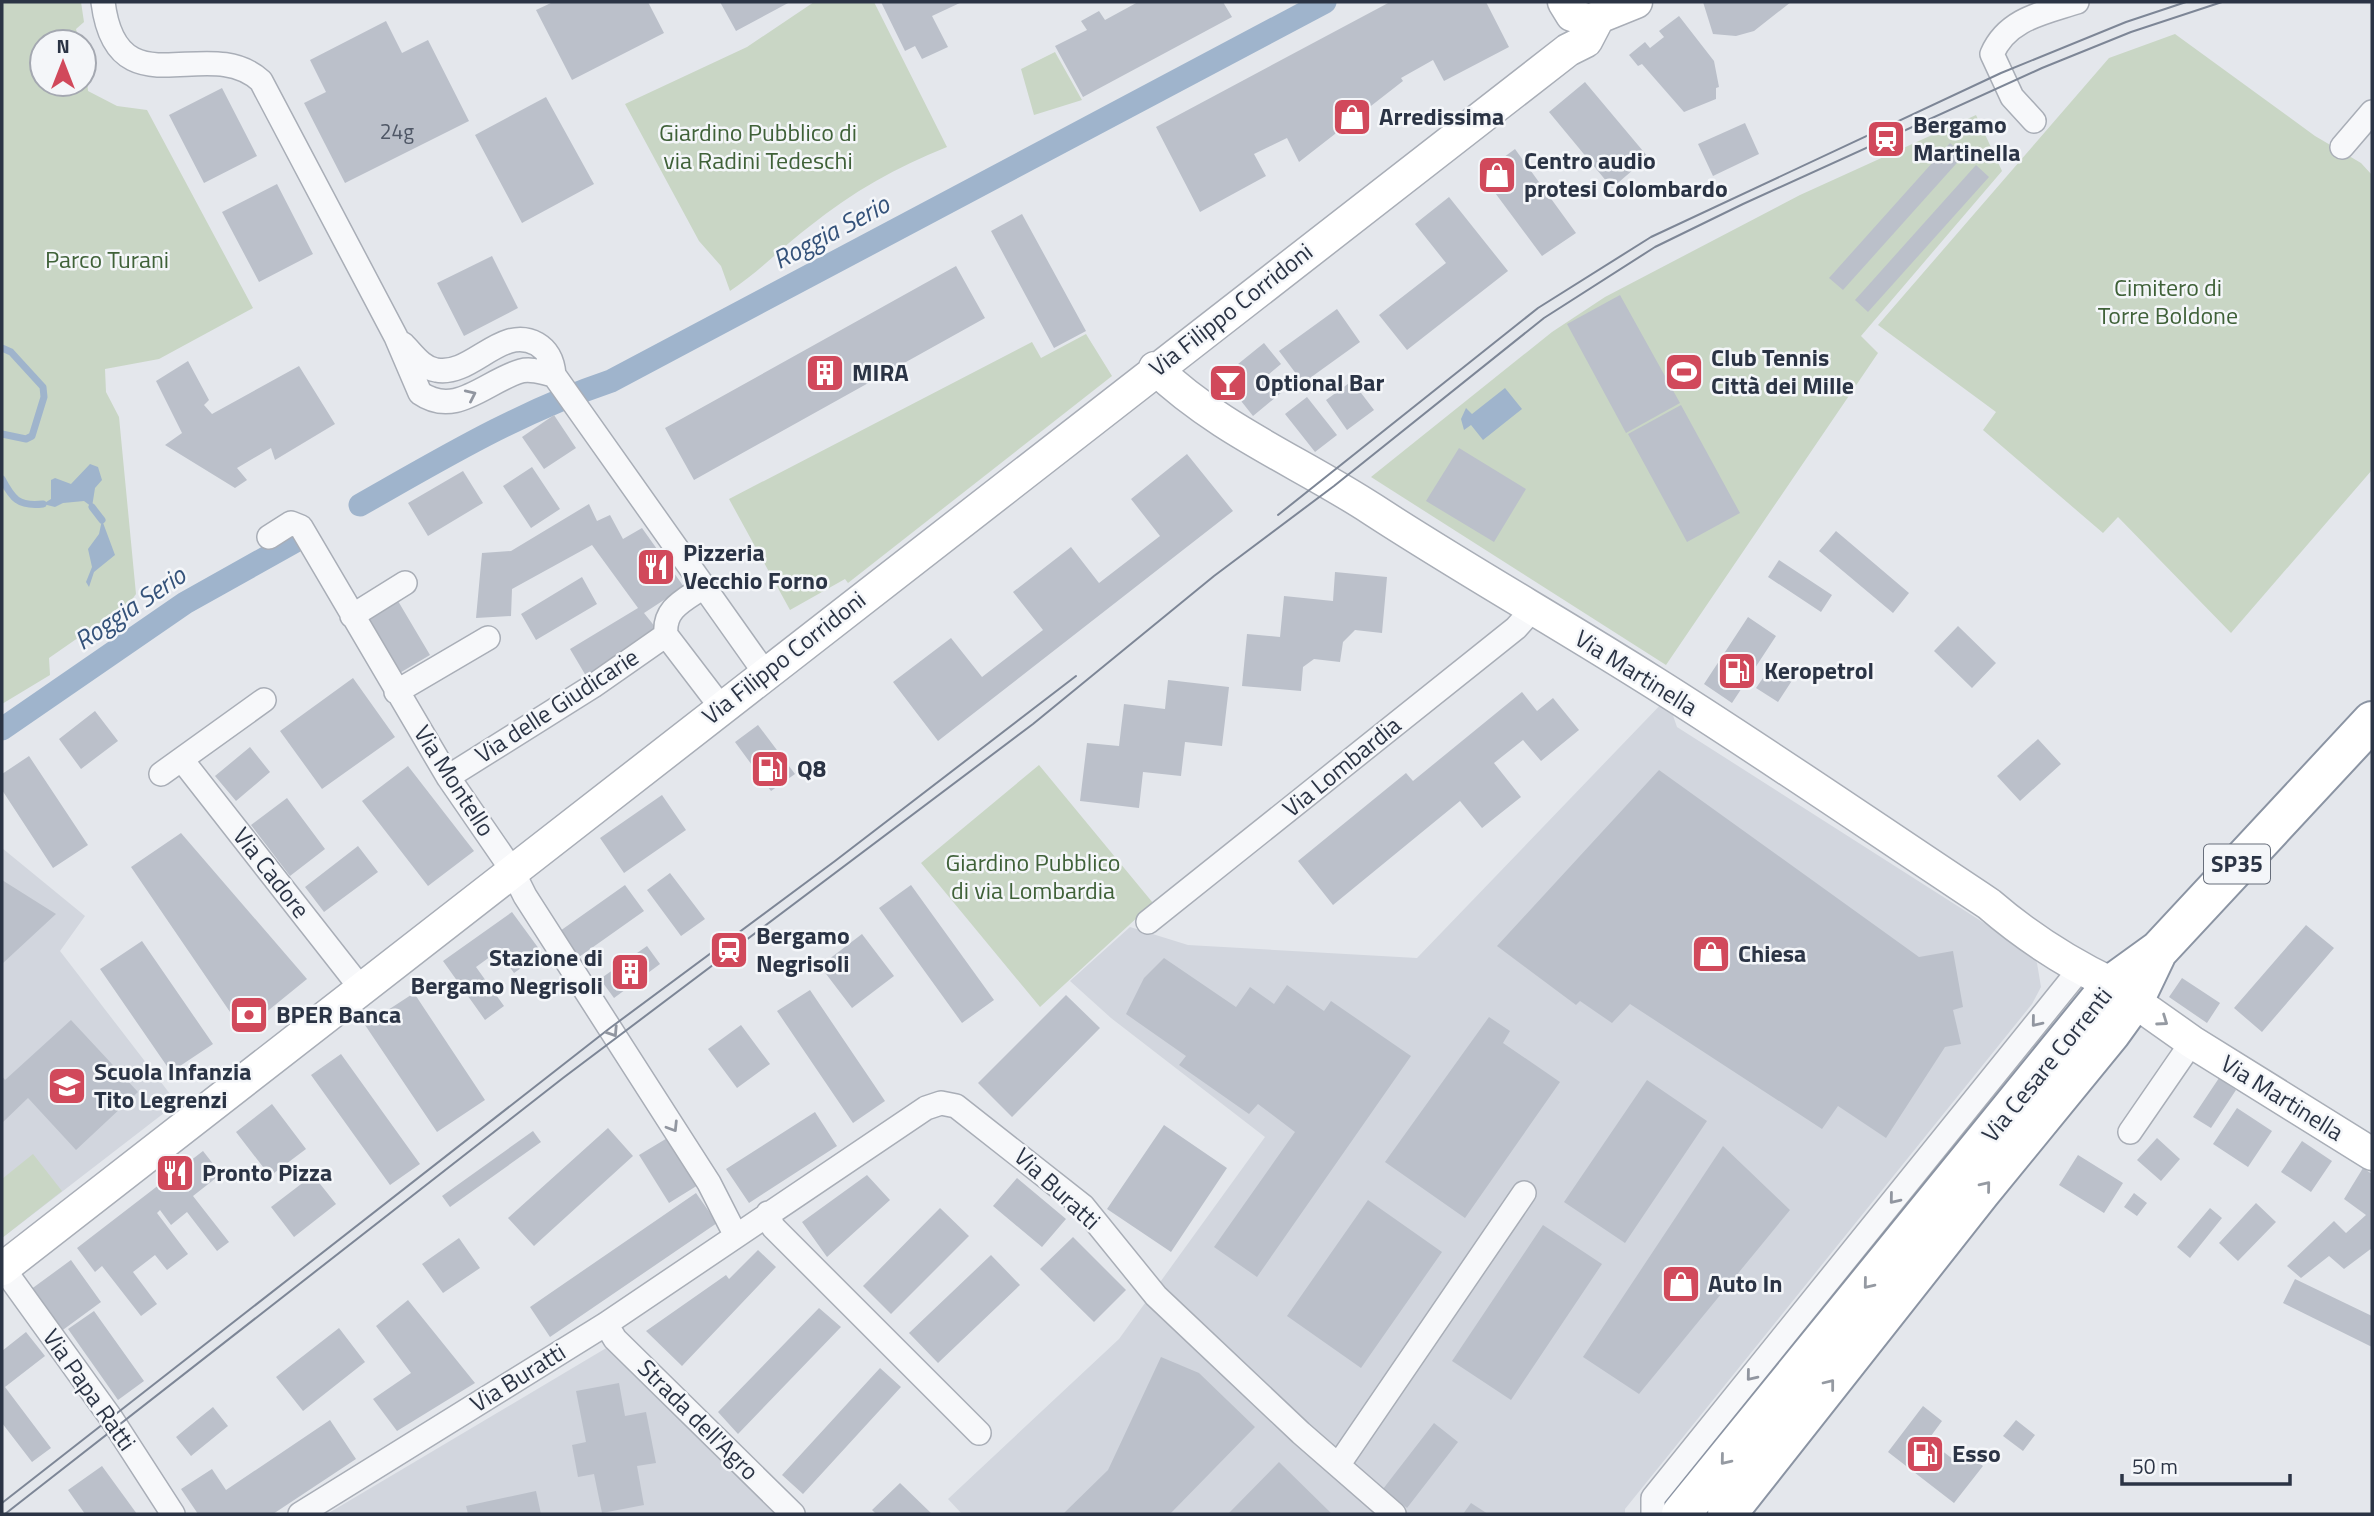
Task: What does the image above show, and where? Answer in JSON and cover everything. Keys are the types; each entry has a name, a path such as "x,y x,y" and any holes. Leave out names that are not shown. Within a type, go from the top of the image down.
{"highway":[{"name":"SP35","path":"2317,778 2372,721"},
{"name":"SP35","path":"2317,778 2372,728"},
{"name":"Via Cesare Correnti","path":"1681,1514 2109,984 2159,950 2317,778"},
{"name":"Via Cesare Correnti","path":"1727,1514 2109,984"}],"street":[{"path":"2034,121 2012,97 1992,54 2000,36 2020,21 2077,2"},
{"name":"Via Filippo Corridoni","path":"2,1268 1155,368 1568,50 1566,32 1599,8"},
{"path":"104,12 117,47 131,59 152,66 228,64 249,69 261,80 396,337 420,393 441,404 454,403 521,371 559,383"},
{"path":"2343,147 2372,112"},
{"path":"396,337 426,367 443,371 456,368 510,340 534,342 548,353 559,383 586,423 765,673"},
{"name":"Via Martinella","path":"1155,368 1182,394 1213,416 1350,495 1652,682 1989,904 2009,922 2109,984 2192,1042 2372,1154"},
{"name":"Via Montello","path":"268,537 291,523 302,527 448,777 512,870 525,896 709,1183 735,1234"},
{"path":"352,616 405,583"},
{"name":"Via delle Giudicarie","path":"705,586 671,610 664,621 666,635 721,707"},
{"name":"Via Lombardia","path":"1149,922 1511,632 1532,610"},
{"name":"Via delle Giudicarie","path":"448,777 593,686 666,635"},
{"path":"396,692 488,638"},
{"path":"161,775 264,700"},
{"name":"Via Cadore","path":"182,760 360,987"},
{"name":"Via Cesare Correnti","path":"1653,1514 1653,1497 2109,984"},
{"name":"Via Martinella","path":"2130,1132 2192,1042"},
{"name":"Via Buratti","path":"300,1514 606,1324 735,1234 926,1108 941,1103 956,1106 1083,1206 1156,1296 1301,1433 1394,1514"},
{"path":"1339,1464 1524,1193"},
{"path":"768,1213 774,1227 979,1433"},
{"name":"Via Papa Ratti","path":"2,1268 111,1418 173,1514"},
{"name":"Strada dell'Agro","path":"606,1324 615,1339 793,1514"}],"shaded area":[{"path":"1667,698 1677,727 2028,951 2037,963 2041,987 2032,1004 1625,1509 1625,1514 962,1514 948,1499 1119,1339 1265,1137 1111,1018 1070,981 1130,927 1188,945 1417,958"},
{"path":"2,848 85,916 60,951 177,1103 2,1238"},
{"path":"613,1344 781,1514 327,1514"}],"green space":[{"name":"Parco Turani","path":"2,2 81,2 84,22 77,28 28,28 28,98 98,96 117,106 147,110 253,308 159,359 105,369 106,392 119,417 136,594 131,601 49,658 50,675 2,704"},
{"name":"Giardino Pubblico di via Radini Tedeschi","path":"814,2 874,2 947,147 910,163 842,202 730,291 721,266 699,241 625,104 747,47"},
{"name":"Cimitero di Torre Boldone","path":"2175,34 2315,136 2361,163 2372,175 2372,470 2231,633 2118,517 2103,533 1983,430 1996,412 1878,325 2109,58"},
{"path":"1055,52 1082,100 1034,115 1021,69"},
{"name":"Club Tennis Città dei Mille","path":"1976,115 2002,171 1861,336 1878,353 1666,665 1371,477 1552,332 1605,297 1800,195"},
{"path":"1086,334 1112,376 848,583 845,579 790,610 729,499 1032,342 1041,358"},
{"name":"Giardino Pubblico di via Lombardia","path":"1039,765 1153,903 1040,1007 921,863"},
{"path":"33,1154 62,1191 2,1238 2,1179"}],"water":[{"path":"1505,388 1522,409 1483,440 1471,425 1464,430 1461,419 1466,408 1472,414"},
{"path":"90,464 98,467 102,480 95,488 92,507 84,501 63,503 55,507 43,504 51,499 51,480 55,478 71,484"},
{"path":"102,520 115,555 94,572 89,587 86,582 92,567 88,549 99,534"}],"building":[{"path":"553,2 648,2 664,33 572,80 536,10"},
{"path":"720,2 790,2 736,31"},
{"path":"881,2 962,2 932,16 948,47 922,59 915,46 905,51"},
{"path":"1138,2 1223,2 1232,17 1083,97 1055,46 1087,30 1081,21 1099,11 1105,20"},
{"path":"1390,2 1486,2 1509,47 1444,81 1433,60 1401,78 1403,81 1299,162 1287,138 1254,154 1266,176 1200,212 1156,127"},
{"path":"1703,2 1791,2 1754,31 1736,36 1713,34"},
{"path":"1679,16 1714,61 1719,87 1716,88 1716,99 1684,112 1642,64 1638,66 1629,55 1645,42 1650,48 1664,37 1659,31"},
{"path":"386,21 402,53 428,40 469,121 345,183 304,103 326,92 310,60"},
{"path":"1585,82 1648,157 1612,188 1549,112"},
{"path":"222,88 257,156 204,183 169,115"},
{"path":"546,97 594,184 522,223 475,135"},
{"path":"1745,123 1759,154 1713,176 1698,144"},
{"path":"1950,143 1964,155 1843,290 1829,278"},
{"path":"1515,149 1576,233 1542,256 1481,174"},
{"path":"1976,165 1989,177 1868,312 1855,300"},
{"path":"277,184 313,254 259,282 222,212"},
{"path":"1449,197 1508,271 1407,350 1379,315 1446,263 1415,224"},
{"path":"1022,214 1086,331 1054,348 991,231"},
{"path":"492,256 518,308 464,336 437,283"},
{"name":"MIRA","path":"956,266 985,318 694,480 665,428"},
{"path":"1620,295 1680,403 1626,433 1567,324"},
{"path":"1337,309 1360,342 1303,383 1279,351"},
{"path":"1264,343 1281,364 1268,375 1282,392 1253,416 1222,377"},
{"path":"188,361 209,400 204,405 212,414 299,366 335,424 275,460 271,448 237,468 247,480 235,488 165,445 182,433 156,381"},
{"path":"1352,381 1374,410 1347,430 1326,400"},
{"path":"1307,397 1337,435 1315,452 1285,414"},
{"path":"1681,405 1740,513 1687,542 1628,434"},
{"path":"554,415 576,448 544,469 522,437"},
{"path":"1459,448 1526,489 1494,542 1426,501"},
{"path":"1187,454 1233,511 938,741 893,682 951,638 982,677 1043,630 1013,592 1071,547 1099,583 1160,536 1131,499"},
{"path":"532,467 560,509 531,528 503,486"},
{"path":"463,471 483,503 428,536 408,503"},
{"path":"589,504 597,521 610,515 623,539 642,528 684,587 644,613 660,633 589,681 570,649 638,608 592,545 512,589 511,616 476,618 482,553 511,551"},
{"path":"1836,531 1909,593 1893,613 1819,551"},
{"path":"1779,560 1832,595 1821,612 1768,577"},
{"path":"1335,572 1387,577 1382,633 1355,630 1343,642 1340,662 1314,659 1303,667 1301,691 1242,686 1247,634 1280,637 1284,596 1333,601"},
{"path":"582,577 597,604 536,640 521,614"},
{"path":"398,601 430,655 398,674 366,619"},
{"path":"1748,617 1776,636 1732,703 1704,684"},
{"path":"1958,626 1996,663 1972,688 1934,651"},
{"path":"1772,665 1793,679 1778,702 1756,688"},
{"path":"353,678 395,737 322,789 280,731"},
{"path":"1168,680 1229,687 1222,746 1185,742 1181,776 1143,772 1139,808 1080,801 1087,743 1119,746 1124,704 1165,709"},
{"path":"1522,692 1537,711 1553,698 1579,730 1541,761 1523,740 1494,763 1521,797 1482,828 1460,801 1333,905 1298,861 1406,773 1413,781"},
{"path":"95,711 118,741 81,769 59,739"},
{"path":"758,725 795,774 771,791 735,742"},
{"path":"2038,739 2061,764 2020,801 1997,776"},
{"path":"250,747 270,772 236,801 215,776"},
{"path":"29,756 88,845 53,868 2,790 2,774"},
{"path":"408,766 474,851 428,886 362,801"},
{"name":"Chiesa","path":"1659,770 1919,957 1953,951 1963,1007 1953,1010 1961,1044 1945,1047 1886,1138 1838,1106 1822,1129 1630,1004 1612,1023 1580,1001 1576,1005 1497,946"},
{"path":"662,795 686,830 624,873 600,838"},
{"path":"287,798 325,849 290,876 251,825"},
{"path":"181,833 307,979 243,1031 131,867"},
{"path":"358,846 378,872 324,912 305,887"},
{"path":"670,873 705,919 681,936 647,890"},
{"path":"2,880 56,914 2,964"},
{"path":"625,885 644,911 579,957 560,931"},
{"path":"911,885 994,1000 962,1023 879,908"},
{"path":"512,912 542,953 514,973 498,951 476,967 504,1006 485,1020 443,961"},
{"path":"2306,925 2334,948 2262,1032 2234,1008"},
{"path":"862,934 894,976 852,1008 820,966"},
{"path":"142,941 213,1044 171,1072 100,969"},
{"name":"Stazione di Bergamo Negrisoli","path":"647,946 660,964 614,998 600,979"},
{"path":"1164,958 1236,1007 1250,987 1274,1004 1287,985 1324,1011 1331,1001 1411,1056 1257,1277 1214,1247 1295,1132 1258,1104 1249,1114 1179,1065 1186,1056 1126,1014 1144,978"},
{"path":"2182,978 2220,1003 2207,1023 2169,997"},
{"path":"810,990 885,1101 853,1123 777,1011"},
{"path":"414,993 485,1100 437,1132 365,1025"},
{"path":"1066,995 1100,1028 1012,1117 978,1083"},
{"path":"1489,1017 1510,1031 1503,1043 1560,1082 1465,1218 1385,1162"},
{"name":"Scuola Infanzia Tito Legrenzi","path":"71,1020 138,1092 76,1150 28,1098 2,1123 2,1076 5,1080"},
{"path":"741,1025 770,1064 737,1088 708,1049"},
{"path":"341,1054 420,1164 390,1185 311,1075"},
{"path":"2219,1078 2236,1090 2211,1128 2193,1117"},
{"path":"1647,1080 1707,1121 1625,1243 1564,1202"},
{"path":"272,1104 306,1149 270,1176 236,1132"},
{"path":"2237,1108 2272,1131 2248,1167 2213,1144"},
{"path":"815,1112 837,1146 749,1203 726,1169"},
{"path":"1164,1125 1227,1168 1171,1252 1107,1209"},
{"path":"608,1128 633,1156 534,1246 508,1218"},
{"path":"533,1131 541,1142 450,1207 442,1196"},
{"path":"674,1134 703,1182 669,1203 639,1155"},
{"path":"2157,1138 2180,1159 2161,1181 2137,1160"},
{"path":"2302,1141 2332,1161 2311,1192 2281,1172"},
{"name":"Auto In","path":"1723,1146 1790,1210 1639,1394 1583,1357"},
{"path":"203,1151 221,1174 193,1196 229,1242 217,1251 187,1212 171,1225 160,1210 157,1213 188,1254 167,1270 155,1255 133,1272 157,1304 141,1316 102,1266 95,1272 77,1248"},
{"path":"2078,1155 2123,1183 2104,1213 2059,1185"},
{"path":"2363,1168 2372,1174 2372,1248 2344,1269 2329,1256 2301,1278 2287,1266 2334,1221 2346,1233 2366,1215 2344,1199"},
{"path":"313,1175 336,1204 294,1237 271,1207"},
{"path":"867,1175 890,1200 827,1257 802,1222"},
{"path":"1017,1178 1066,1219 1042,1247 993,1206"},
{"path":"696,1193 717,1223 550,1337 530,1307"},
{"path":"2134,1193 2147,1203 2137,1216 2124,1207"},
{"path":"1368,1200 1442,1252 1361,1368 1287,1316"},
{"path":"2256,1203 2276,1222 2238,1261 2219,1243"},
{"path":"940,1208 969,1236 891,1314 863,1286"},
{"path":"2210,1208 2222,1218 2190,1258 2177,1247"},
{"path":"1543,1225 1602,1264 1511,1400 1452,1361"},
{"path":"1073,1237 1126,1290 1094,1322 1040,1269"},
{"path":"459,1238 480,1268 443,1293 422,1264"},
{"path":"758,1250 776,1267 682,1366 646,1331 726,1275 729,1279"},
{"path":"991,1255 1020,1285 938,1363 909,1333"},
{"path":"71,1260 101,1302 60,1332 30,1290"},
{"path":"2295,1279 2372,1316 2372,1347 2283,1303"},
{"path":"408,1300 475,1383 397,1431 373,1399 411,1373 376,1326"},
{"path":"819,1308 841,1327 738,1434 718,1412"},
{"path":"94,1311 144,1381 118,1400 68,1329"},
{"path":"339,1328 365,1362 303,1411 276,1377"},
{"path":"26,1332 45,1356 5,1387 51,1448 32,1462 2,1423 2,1351"},
{"path":"1161,1357 1199,1373 1255,1427 1170,1514 1063,1514 1108,1470"},
{"path":"880,1368 901,1387 803,1494 782,1475"},
{"path":"619,1383 625,1416 646,1412 656,1463 637,1466 644,1505 602,1513 594,1474 578,1477 572,1445 586,1442 576,1391"},
{"path":"1923,1406 1942,1421 1928,1440 1958,1463 1966,1453 1983,1466 1954,1503 1888,1452"},
{"path":"213,1407 228,1426 191,1456 176,1437"},
{"path":"330,1420 356,1459 273,1514 198,1514 181,1489 212,1469 226,1490"},
{"path":"2016,1420 2035,1435 2023,1451 2003,1436"},
{"path":"1434,1423 1458,1442 1407,1508 1383,1489"},
{"path":"1279,1462 1332,1514 1228,1514"},
{"path":"102,1466 137,1514 85,1514 68,1490"},
{"path":"900,1483 932,1514 876,1514 872,1510"},
{"path":"536,1491 541,1514 468,1514 466,1506"},
{"path":"1471,1503 1488,1514 1463,1514"}],"waterway":[{"name":"Roggia Serio","path":"360,505 513,421 611,381 1325,2"},
{"path":"2,348 11,352 43,387 44,397 32,436 26,439 2,434"},
{"path":"2,479 17,500 27,504 43,504"},
{"path":"92,507 102,520"},
{"name":"Roggia Serio","path":"2,729 185,603 294,542"}],"tram line":[{"path":"1278,515 1538,308 1651,237 2001,73 2126,22 2186,2"},
{"path":"5,1514 563,1078 1033,724 1214,576 1334,486 1544,318 1655,247 1743,204 2042,68 2131,32 2222,2"},
{"path":"2,1503 610,1028 835,861 1076,676"}],"place":[{"name":"Arredissima","path":"1352,117"},
{"name":"Bergamo Martinella","path":"1886,139"},
{"name":"Centro audio protesi Colombardo","path":"1497,175"},
{"name":"Club Tennis Città dei Mille","path":"1684,372"},
{"name":"MIRA","path":"825,373"},
{"name":"Optional Bar","path":"1228,383"},
{"name":"Pizzeria Vecchio Forno","path":"656,567"},
{"name":"Keropetrol","path":"1737,671"},
{"name":"Q8","path":"770,769"},
{"name":"Bergamo Negrisoli","path":"729,950"},
{"name":"Chiesa","path":"1711,954"},
{"name":"Stazione di Bergamo Negrisoli","path":"630,972"},
{"name":"BPER Banca","path":"249,1015"},
{"name":"Scuola Infanzia Tito Legrenzi","path":"67,1086"},
{"name":"Pronto Pizza","path":"175,1173"},
{"name":"Auto In","path":"1681,1284"},
{"name":"Esso","path":"1925,1454"}]}
